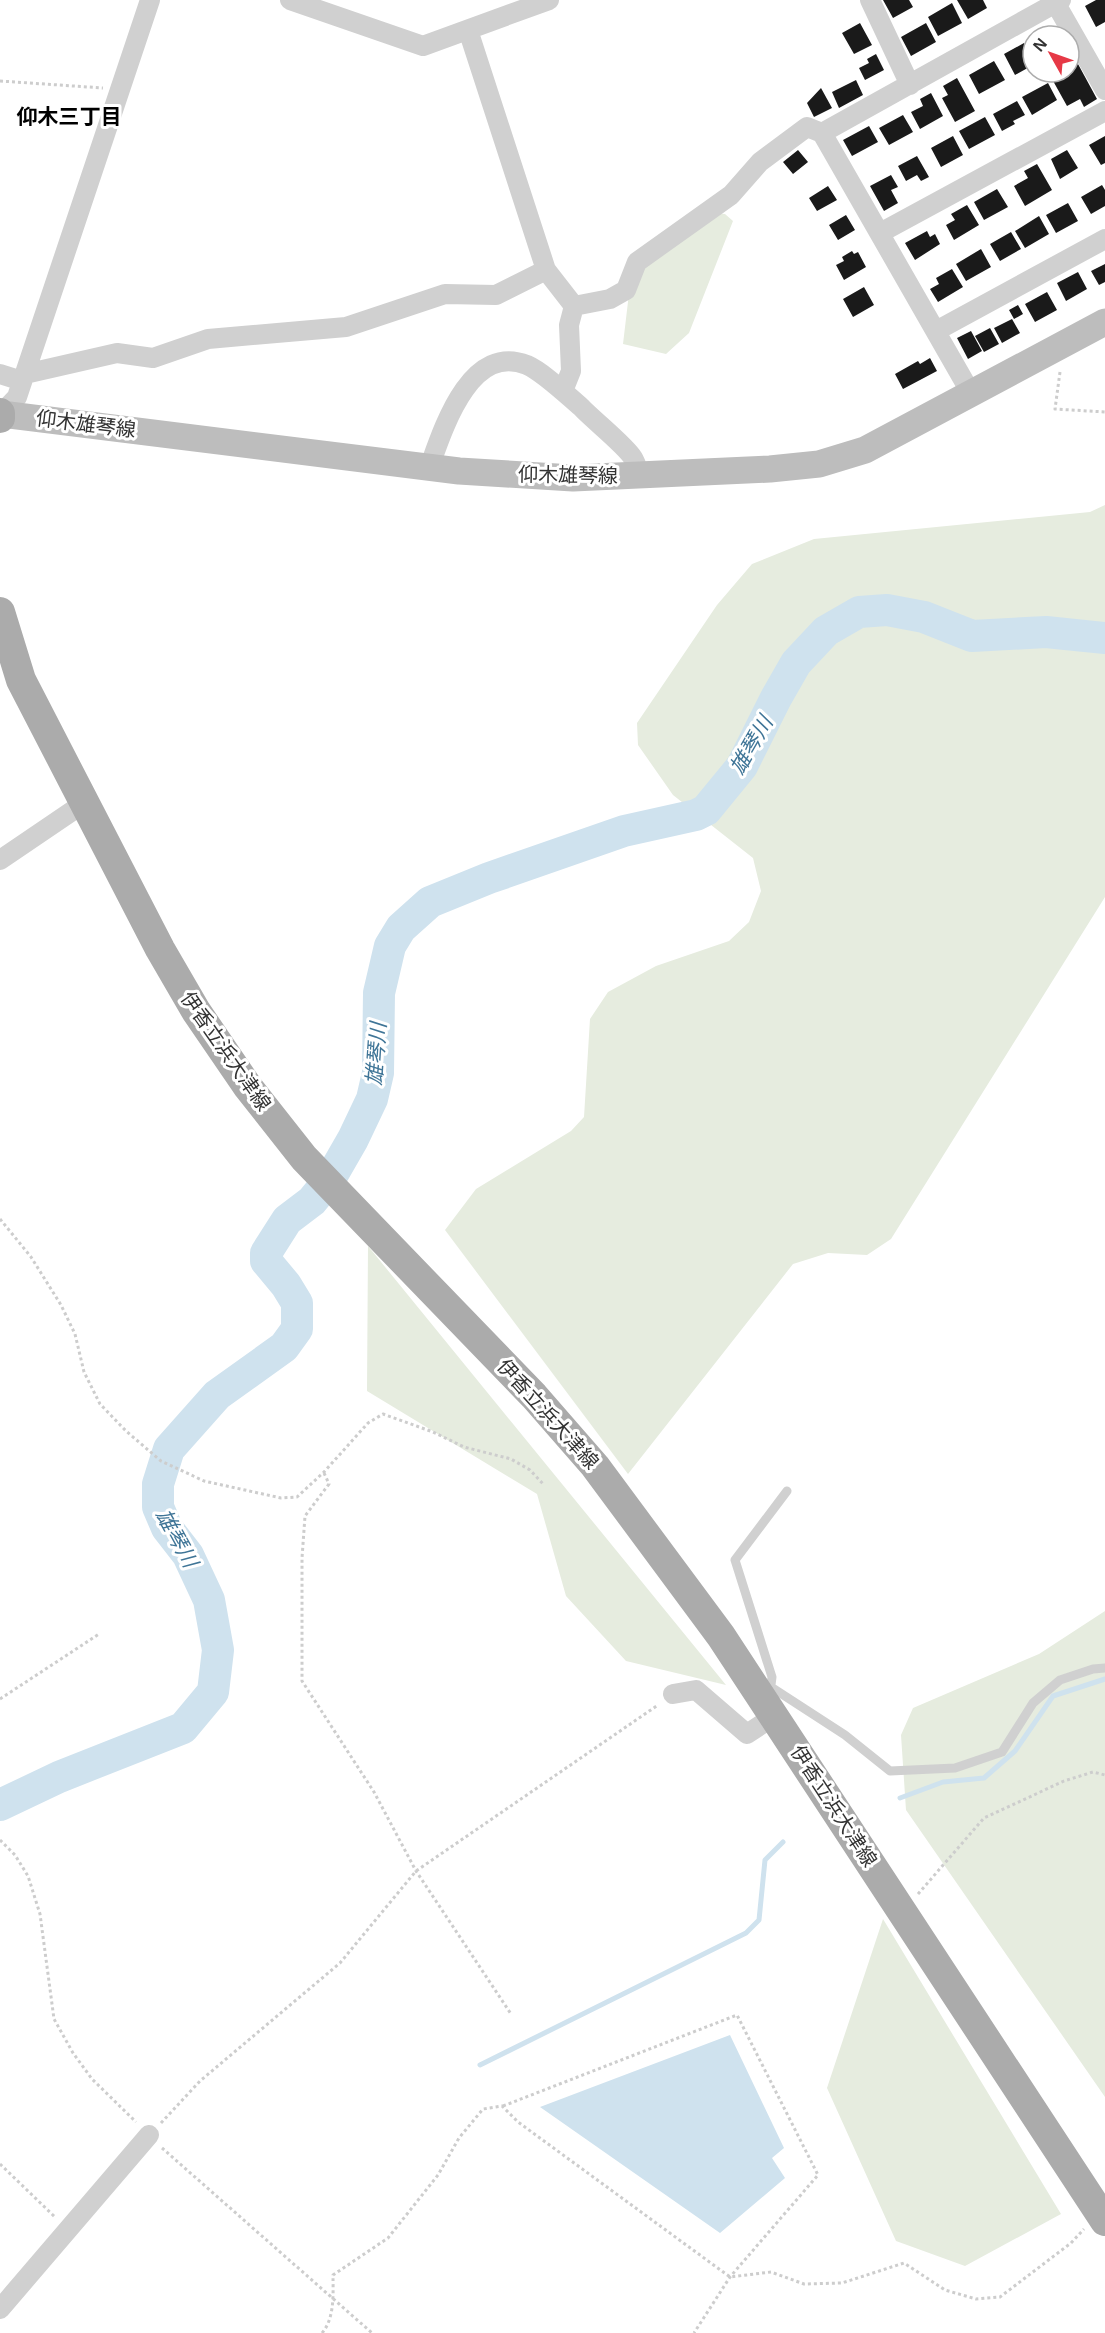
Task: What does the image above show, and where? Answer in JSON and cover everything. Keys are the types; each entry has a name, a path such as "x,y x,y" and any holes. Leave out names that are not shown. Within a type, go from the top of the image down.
{"main road":[{"name":"仰木雄琴線","path":"0,415 429,468 573,478 819,464 865,450 1105,322"},
{"name":"伊香立浜大津線","path":"0,612 21,680 160,949 196,1011 248,1087 304,1158 534,1396 596,1466 771,1703 1102,2217"}],"street":[{"path":"0,415 17,398 150,0"},
{"path":"290,0 423,46 549,0"},
{"path":"870,0 910,85"},
{"path":"822,133 1059,2 1105,90"},
{"path":"468,30 546,270 574,306"},
{"path":"880,233 1105,111"},
{"path":"574,306 610,299 626,290 637,262 731,195 760,162 807,127 822,133 972,394"},
{"path":"936,331 1105,239"},
{"path":"0,374 23,378 117,352 153,358 207,339 346,327 445,294 496,295 546,270"},
{"path":"563,391 571,371 569,325 574,306"},
{"path":"429,468 447,420 464,390 483,368 508,360 528,365 563,391 633,457 640,475"},
{"path":"0,860 84,803"},
{"path":"673,1694 696,1690 747,1734 771,1703"},
{"path":"0,2309 149,2135"}],"lane":[{"path":"787,1491 735,1560 772,1677 771,1703 845,1735 890,1771 956,1768 1002,1752 1033,1703 1060,1680 1093,1669 1105,1668"}],"path":[{"path":"0,81 120,90"},
{"path":"1063,346 1055,409 1105,412"},
{"path":"0,1219 31,1257 61,1305 75,1334 84,1372 100,1404 126,1431 161,1461 204,1481 281,1498 297,1497 324,1472 368,1423 383,1414 425,1428 464,1447 511,1459 530,1470 544,1485"},
{"path":"324,1472 329,1484 305,1515 302,1558 302,1681 374,1792 416,1871 511,2014"},
{"path":"0,1699 99,1634"},
{"path":"149,2135 200,2081 340,1963 416,1871 673,1694"},
{"path":"903,1911 963,1839 984,1818 1064,1781 1093,1772 1105,1775"},
{"path":"0,1840 15,1855 28,1876 40,1914 54,2019 73,2054 92,2079 149,2135 372,2333"},
{"path":"322,2333 328,2326 333,2299 333,2275 388,2238 438,2175 459,2138 483,2109 502,2106 737,2015 818,2175 730,2277 694,2333"},
{"path":"502,2106 518,2122 730,2277 771,2272 804,2284 842,2283 904,2264 945,2290 976,2300 1000,2297 1102,2217"},
{"path":"0,2164 68,2229"}],"shaded area":[{"path":"705,212 725,214 733,221 689,333 666,354 623,344 632,268"},
{"path":"1105,505 1105,897 891,1239 867,1255 828,1253 793,1264 628,1474 445,1230 476,1189 571,1131 584,1117 590,1019 608,992 656,966 729,941 749,922 761,891 753,858 673,795 638,745 637,723 717,605 752,564 814,539 1090,512"},
{"path":"368,1246 726,1685 626,1661 566,1596 537,1494 367,1391"},
{"path":"1105,1611 1105,2097 906,1810 901,1735 913,1708 1039,1654"},
{"path":"883,1919 1061,2214 965,2266 896,2241 827,2088"}],"water":[{"path":"730,2035 784,2148 772,2158 785,2178 720,2233 540,2107"}],"building":[{"path":"883,0 909,0 913,7 893,18"},
{"path":"957,0 983,0 987,8 968,19"},
{"path":"1096,0 1105,0 1105,22 1096,27 1085,6"},
{"path":"952,3 962,23 938,36 928,17"},
{"path":"860,23 872,45 854,54 842,33"},
{"path":"926,23 936,42 911,56 901,37"},
{"path":"1021,45 1021,72 1015,75 1004,54"},
{"path":"876,54 884,70 865,80 859,68 869,63 867,59"},
{"path":"994,61 1005,80 979,94 969,75"},
{"path":"1081,70 1097,99 1084,107 1080,99 1067,106 1055,84 1081,84"},
{"path":"957,78 975,111 955,122 942,98 948,95 943,86"},
{"path":"856,80 863,95 839,108 832,92"},
{"path":"1049,84 1057,100 1032,115 1022,97"},
{"path":"821,88 832,108 814,117 807,103"},
{"path":"931,93 943,116 920,129 911,112 923,106 920,99"},
{"path":"1017,101 1025,115 1013,121 1015,124 1002,131 993,114"},
{"path":"903,115 913,132 889,145 879,128"},
{"path":"985,117 995,135 969,149 959,131"},
{"path":"869,126 878,142 852,156 843,140"},
{"path":"953,136 963,155 941,167 931,148"},
{"path":"1105,136 1105,163 1101,165 1089,145"},
{"path":"798,150 808,162 793,174 783,162"},
{"path":"1067,150 1078,168 1060,179 1051,159"},
{"path":"917,156 929,177 921,181 917,175 906,181 898,166"},
{"path":"1037,164 1052,190 1025,206 1014,186 1028,178 1024,171"},
{"path":"891,175 898,187 891,190 898,203 884,211 870,186"},
{"path":"1102,185 1105,190 1105,206 1091,214 1081,197"},
{"path":"828,186 837,200 817,211 809,198"},
{"path":"997,189 1008,207 984,220 974,202"},
{"path":"1068,203 1078,221 1056,233 1046,215"},
{"path":"967,205 979,225 954,240 946,225 955,220 951,214"},
{"path":"846,215 855,230 838,240 829,225"},
{"path":"1039,216 1049,234 1025,248 1015,231"},
{"path":"927,231 930,237 935,234 940,244 915,260 905,243"},
{"path":"1011,232 1021,249 1000,261 990,244"},
{"path":"981,249 991,267 966,281 956,264"},
{"path":"852,251 854,254 858,252 866,267 844,280 836,265 844,261 842,257"},
{"path":"1105,264 1105,282 1099,285 1091,271"},
{"path":"952,269 963,287 938,302 930,289 939,284 936,278"},
{"path":"1078,272 1087,289 1066,301 1057,283"},
{"path":"864,287 874,305 853,317 843,299"},
{"path":"1047,292 1057,310 1035,322 1025,304"},
{"path":"1018,305 1023,314 1014,319 1009,310"},
{"path":"1012,319 1020,333 1002,343 994,328"},
{"path":"990,328 999,344 984,352 975,336"},
{"path":"971,331 982,351 968,359 957,338"},
{"path":"930,358 937,371 903,389 895,374 918,361 920,364"}],"waterway":[{"name":"雄琴川","path":"0,1805 59,1777 183,1728 213,1692 218,1650 209,1600 188,1555 167,1528 158,1507 158,1484 169,1449 217,1395 284,1347 297,1329 297,1303 286,1285 266,1261 266,1253 287,1220 312,1201 330,1179 372,1099 378,1073 379,993 390,946 401,928 430,902 489,878 624,831 696,815 706,810 742,766 796,663 826,631 859,612 887,610 924,617 972,636 1046,632 1105,638"},
{"path":"900,1798 943,1782 984,1778 1015,1751 1053,1696 1105,1679"},
{"path":"480,2065 746,1933 759,1920 765,1860 783,1842"}],"district":[{"name":"仰木三丁目","path":"69,116"}]}
